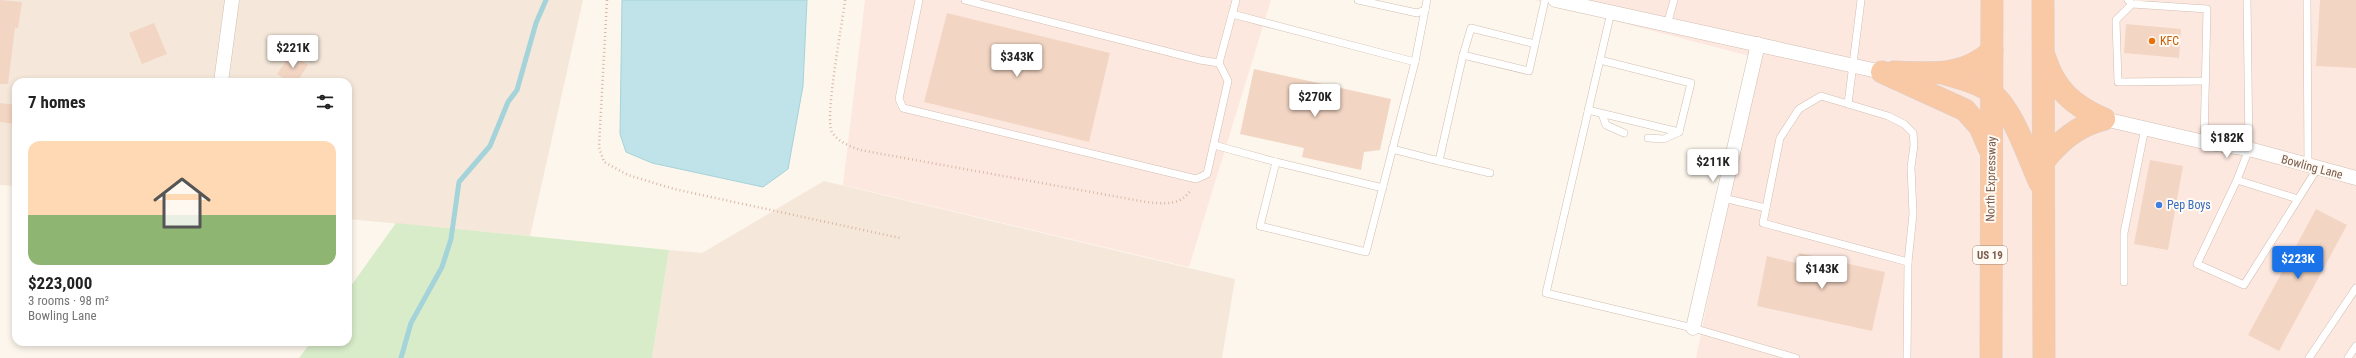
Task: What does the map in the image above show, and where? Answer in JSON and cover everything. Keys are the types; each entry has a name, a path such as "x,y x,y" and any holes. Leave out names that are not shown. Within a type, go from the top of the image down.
{"highway":[{"name":"North Expressway","path":"1991,358 1992,0"},
{"path":"2042,0 2044,358"},
{"path":"2043,46 2050,70 2062,91 2080,108 2104,119"},
{"path":"1882,72 1942,73 1962,70 1979,62 1992,50"},
{"path":"1882,72 1965,110 1980,127 1992,153"},
{"path":"1942,73 1983,87 1992,93 2010,117 2044,190"},
{"path":"2043,162 2070,134 2082,126 2104,119"}],"street":[{"path":"222,78 232,0"},
{"path":"1555,0 1882,72"},
{"path":"1692,328 1758,44"},
{"name":"Bowling Lane","path":"2104,119 2204,142 2249,150 2313,168 2356,178"}],"lane":[{"path":"919,0 899,99 903,108 1196,179 1207,174 1214,145 1228,81 1219,63 1236,0"},
{"path":"965,0 1200,60 1219,63"},
{"path":"1358,0 1417,13 1425,10"},
{"path":"1276,162 1260,226 1366,252 1415,62 1427,0"},
{"path":"1464,55 1529,71 1545,0"},
{"path":"1667,24 1674,0"},
{"path":"1848,104 1861,0"},
{"path":"2247,0 2249,150 2237,180 2197,264 2244,285 2298,199 2313,168 2307,0"},
{"path":"2204,142 2206,81 2207,8 2130,2 2116,20 2118,82 2206,81"},
{"path":"1611,12 1546,293 1692,328 1796,358"},
{"path":"1232,14 1415,62"},
{"path":"1439,161 1471,28 1535,44"},
{"path":"1600,60 1691,83 1679,132"},
{"path":"1907,358 1908,262 1913,214 1911,168 1913,133 1904,124 1888,116 1822,96 1800,109 1780,138 1763,224 1908,262"},
{"path":"1588,110 1679,132"},
{"path":"1602,114 1606,125 1624,133"},
{"path":"2124,282 2124,233 2144,128"},
{"path":"1648,138 1664,139 1679,132"},
{"path":"1214,145 1382,188"},
{"path":"1392,149 1490,173"},
{"path":"2237,180 2298,199"},
{"path":"1723,198 1766,208"},
{"path":"2309,358 2356,288"},
{"path":"2348,358 2356,346"}],"path":[{"path":"607,0 599,147 604,162 628,175 674,189 900,238"},
{"path":"846,0 830,112 832,131 841,142 860,150 890,156 1158,204 1164,204 1182,199 1190,192 1196,179"}],"shaded area":[{"path":"0,0 583,0 530,236 352,219 352,78 12,78 12,186 0,185"},
{"path":"865,0 1271,0 1189,267 843,185"},
{"path":"1534,0 2356,0 2356,358 1696,358 1757,58"},
{"path":"824,181 1235,279 1222,358 652,358 669,250 702,253"}],"green space":[{"path":"396,223 669,250 652,358 299,358 308,346 352,346 352,284"}],"water":[{"path":"622,0 807,0 803,86 788,169 763,187 652,163 626,152 620,134"}],"building":[{"path":"0,0 22,2 18,28 15,28 8,84 0,84"},
{"path":"2320,0 2356,0 2356,68 2316,66"},
{"path":"947,13 1110,53 1089,142 924,102"},
{"path":"154,23 167,54 142,64 129,33"},
{"name":"KFC","path":"2126,24 2181,29 2179,58 2124,53"},
{"path":"291,54 308,65 300,78 283,78 277,74"},
{"path":"1254,69 1391,99 1380,150 1364,152 1361,170 1302,157 1304,148 1240,134"},
{"path":"0,103 12,104 12,124 0,122"},
{"name":"Pep Boys","path":"2150,160 2183,166 2168,250 2134,244"},
{"path":"2316,209 2347,225 2279,351 2248,335"},
{"path":"1799,253 1885,272 1872,331 1757,306 1767,256 1796,263"}],"waterway":[{"path":"401,358 411,323 442,267 451,239 459,182 490,146 508,102 517,90 536,23 546,0"}],"place":[{"name":"KFC","path":"2152,41"},
{"name":"Pep Boys","path":"2159,205"}]}
